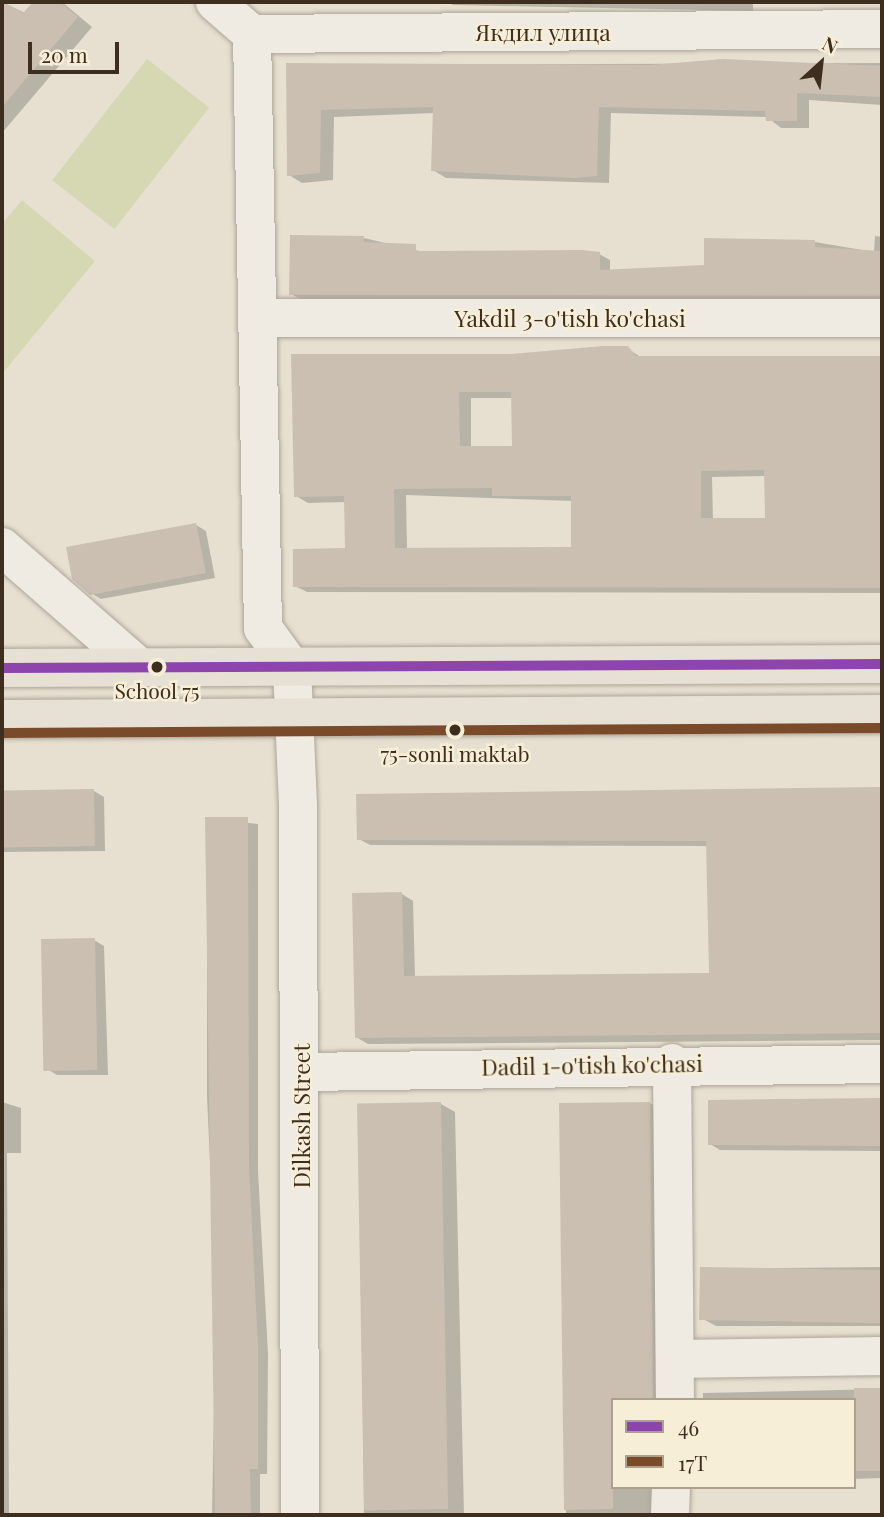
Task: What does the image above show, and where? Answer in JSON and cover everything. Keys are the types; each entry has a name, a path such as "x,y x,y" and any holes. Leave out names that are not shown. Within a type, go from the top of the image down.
{"main road":[{"path":"2,668 136,665 292,668 882,664"},
{"path":"2,719 882,714"}],"street":[{"path":"215,2 252,34 263,628 292,668"},
{"name":"Якдил улица","path":"252,34 390,17 882,29"},
{"name":"Yakdil 3-o'tish ko'chasi","path":"257,318 882,318"},
{"path":"2,547 136,665"},
{"name":"Dilkash Street","path":"292,668 302,1072 299,1515"},
{"path":"672,1063 677,1359 675,1398"},
{"name":"Dadil 1-o'tish ko'chasi","path":"302,1072 672,1063 882,1064"},
{"path":"677,1359 882,1356"},
{"path":"670,1515 671,1489"}],"green space":[{"path":"147,59 209,108 114,229 52,180"},
{"path":"22,200 95,261 2,374 2,224"}],"building":[{"path":"2,2 23,13 33,2 60,2 78,17 2,107"},
{"path":"723,59 882,66 882,97 797,93 797,121 766,121 765,111 599,107 597,176 576,178 431,171 433,107 321,110 320,173 287,176 286,63 650,65"},
{"path":"290,235 364,236 364,242 416,244 416,251 600,252 600,270 704,265 704,238 815,240 815,247 882,251 882,296 289,295"},
{"path":"628,346 636,356 882,356 882,588 293,587 293,549 345,548 344,496 294,497 291,354 511,354","holes":["459,392 511,392 512,446 460,446","764,470 765,518 701,518 701,471","492,488 492,496 571,496 571,547 395,548 394,489"]},
{"path":"196,523 206,573 90,595 72,579 66,547"},
{"path":"882,787 882,1033 355,1038 352,893 402,892 404,976 709,973 706,841 357,840 356,794"},
{"path":"94,789 95,846 3,848 2,791"},
{"path":"205,817 248,817 249,1165 258,1347 258,1469 250,1469 251,1515 215,1515"},
{"path":"95,938 97,1070 43,1071 41,939"},
{"path":"882,1098 882,1146 708,1145 708,1100"},
{"path":"441,1102 448,1509 364,1510 357,1103"},
{"path":"650,1102 653,1398 611,1398 613,1509 564,1510 559,1103"},
{"path":"700,1267 882,1270 881,1323 699,1320"},
{"path":"854,1388 882,1388 882,1471 856,1471"}],"transit line":[{"name":"46","path":"2,668 882,664"},
{"name":"17T","path":"2,733 882,728"}],"place":[{"name":"School 75","path":"157,667"},
{"name":"75-sonli maktab","path":"455,730"}]}
